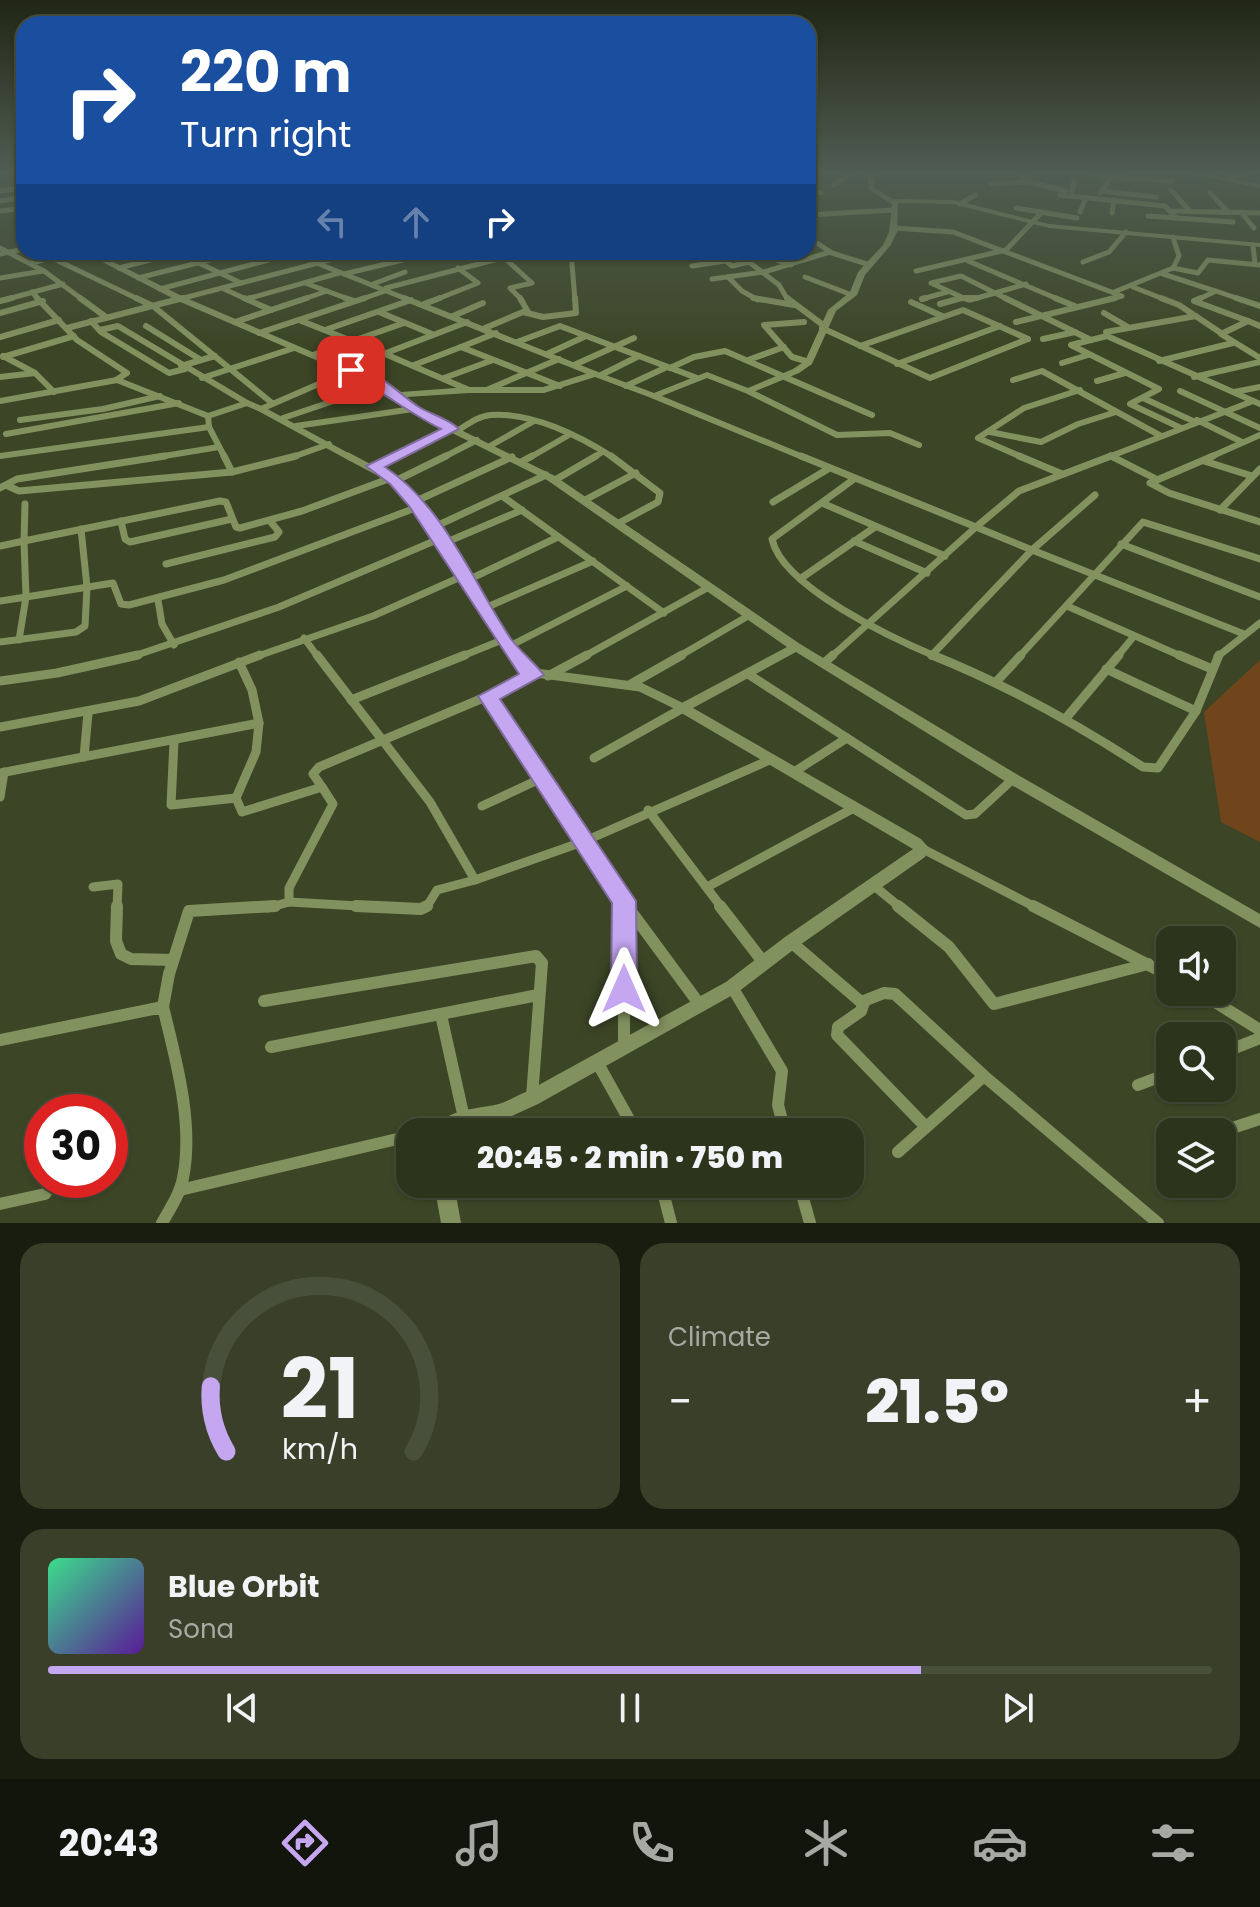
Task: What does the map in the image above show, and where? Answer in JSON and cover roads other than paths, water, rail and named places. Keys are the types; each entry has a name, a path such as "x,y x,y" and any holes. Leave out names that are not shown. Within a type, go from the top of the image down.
{"street":[{"path":"748,391 809,362 822,326 832,310 852,295 886,246 893,231"},
{"path":"939,231 953,232 1006,250 1122,297 1016,322"},
{"path":"916,271 1006,250 1026,231"},
{"path":"1115,231 1256,245 1258,265 1210,259 1198,273 1173,268"},
{"path":"1083,262 1109,252 1126,232"},
{"path":"1114,292 1173,268 1179,256 1173,237"},
{"path":"816,242 830,252 870,265"},
{"path":"0,248 16,256"},
{"path":"0,254 16,251"},
{"path":"816,257 830,252"},
{"path":"25,260 106,317"},
{"path":"31,263 44,260"},
{"path":"56,260 153,306 215,356 235,368 272,403"},
{"path":"105,260 181,299 381,385 401,395 413,409 550,478 796,647 829,660 1013,779 1260,922"},
{"path":"119,268 148,260"},
{"path":"193,260 241,283"},
{"path":"138,278 210,260"},
{"path":"160,289 266,260"},
{"path":"308,260 485,328 828,469 1244,634"},
{"path":"67,328 330,260"},
{"path":"247,299 390,260"},
{"path":"259,333 386,289 493,260"},
{"path":"509,260 532,283 510,288 526,304 528,312"},
{"path":"485,328 528,312 543,317 576,313 572,260"},
{"path":"777,260 792,265"},
{"path":"712,279 764,272 807,260"},
{"path":"692,266 725,261 732,266 749,262 822,326 860,346 897,364 933,378 1029,340 964,310 860,346"},
{"path":"967,261 1077,307"},
{"path":"423,304 478,283 458,268"},
{"path":"0,278 44,271"},
{"path":"372,284 405,272"},
{"path":"1163,274 1260,305"},
{"path":"1026,284 997,292 968,300 931,283 961,276 997,292 1091,340"},
{"path":"728,277 738,291 761,302 795,305"},
{"path":"805,277 852,295"},
{"path":"305,283 355,301"},
{"path":"0,301 63,284"},
{"path":"1132,287 1197,316 1260,360"},
{"path":"223,289 271,310"},
{"path":"235,322 327,291"},
{"path":"1216,291 1194,301 1260,326"},
{"path":"0,401 115,380 127,373 92,352 32,292"},
{"path":"922,299 948,292"},
{"path":"940,304 961,298"},
{"path":"325,330 412,300"},
{"path":"0,313 43,301"},
{"path":"911,302 943,316"},
{"path":"453,316 483,303"},
{"path":"379,312 433,334"},
{"path":"1104,313 1129,327"},
{"path":"1106,332 1197,316"},
{"path":"0,337 59,320"},
{"path":"298,320 352,341"},
{"path":"91,321 100,330 169,373 215,356"},
{"path":"1221,333 1248,321"},
{"path":"261,409 385,354 467,322"},
{"path":"804,322 764,325 795,359 809,362"},
{"path":"313,355 404,323"},
{"path":"100,330 117,325 183,368 374,466 393,479 416,505 467,577 505,644 524,669 547,677 630,685 683,708 921,848 1156,968"},
{"path":"146,326 201,360"},
{"path":"517,342 554,326 697,378"},
{"path":"897,364 1000,326"},
{"path":"163,337 183,331"},
{"path":"1043,339 1075,332"},
{"path":"413,366 496,333"},
{"path":"2,355 74,336"},
{"path":"547,354 586,336"},
{"path":"1181,428 1130,404 1159,389 1071,346 1107,336 1256,402"},
{"path":"574,365 634,338"},
{"path":"1158,361 1233,343"},
{"path":"461,347 560,386"},
{"path":"747,360 784,347"},
{"path":"202,378 294,348"},
{"path":"626,386 669,367 722,351 872,415"},
{"path":"385,354 469,390"},
{"path":"2,355 35,373 54,392"},
{"path":"1062,363 1088,355"},
{"path":"401,395 489,389 535,391 598,374 639,356"},
{"path":"489,389 559,359"},
{"path":"443,378 493,360"},
{"path":"1194,377 1260,360"},
{"path":"1013,380 1042,371 1161,436"},
{"path":"0,377 35,373"},
{"path":"1097,381 1126,373"},
{"path":"654,396 697,378 713,376 837,435 890,433 919,445"},
{"path":"115,380 208,416 247,403"},
{"path":"283,418 381,385"},
{"path":"1233,392 1260,387"},
{"path":"1062,474 978,438 1024,408 1080,390"},
{"path":"1180,391 1260,428"},
{"path":"20,420 103,409 160,396"},
{"path":"1143,398 1242,442"},
{"path":"829,660 1013,495 1223,410 1256,402"},
{"path":"6,434 179,403"},
{"path":"295,426 413,409"},
{"path":"990,432 1041,442 1078,424 1116,412"},
{"path":"374,466 490,415 534,421 602,452 657,490 660,499 619,523"},
{"path":"208,416 209,427 232,472"},
{"path":"490,446 534,421"},
{"path":"0,456 209,427"},
{"path":"0,601 115,584 121,604 125,606 158,600 224,580 416,505 569,435"},
{"path":"1260,435 1150,483 1260,522"},
{"path":"0,546 220,501 226,502 232,519 240,528 270,521 393,479 477,440"},
{"path":"4,487 19,491 232,472 261,467 329,444"},
{"path":"4,487 17,479 219,447"},
{"path":"432,528 550,478 602,452"},
{"path":"1111,456 1156,479"},
{"path":"1203,460 1252,476"},
{"path":"773,502 828,469"},
{"path":"1220,510 1260,469"},
{"path":"585,500 636,473"},
{"path":"854,479 772,539 774,549 800,579 869,625 931,656 997,681 1066,718 1143,767 1153,769 1165,761 1196,711 1221,651 1260,623"},
{"path":"931,656 1032,550 1095,495"},
{"path":"502,496 664,613"},
{"path":"822,503 945,556"},
{"path":"19,640 26,597 25,504"},
{"path":"0,681 102,664 174,645 522,510"},
{"path":"121,521 125,539 130,542 232,519"},
{"path":"166,564 275,537 279,532 270,521"},
{"path":"997,681 1121,544 1148,521 1260,559"},
{"path":"800,579 875,527"},
{"path":"0,642 83,629 87,587 81,529"},
{"path":"0,727 88,713 139,701 304,638 373,616 558,537"},
{"path":"854,541 927,573"},
{"path":"1121,544 1260,597"},
{"path":"485,608 593,561"},
{"path":"351,700 505,644 627,586"},
{"path":"547,677 707,588"},
{"path":"158,600 162,624 174,645"},
{"path":"1067,606 1212,669"},
{"path":"630,685 748,616"},
{"path":"1066,718 1134,636"},
{"path":"304,638 449,830 475,880"},
{"path":"594,758 796,647"},
{"path":"239,662 252,690 259,723 256,752 236,798 240,811 246,812 322,787"},
{"path":"1106,669 1196,711"},
{"path":"748,674 966,815 975,814 1013,779"},
{"path":"289,902 289,888 333,804 314,778 315,769 534,675"},
{"path":"488,696 624,901 700,1005"},
{"path":"84,757 88,713"},
{"path":"0,797 2,772 174,742 259,723"},
{"path":"794,772 847,738"},
{"path":"174,742 171,805 236,798"},
{"path":"162,1223 180,1190 185,1142 171,1037 163,1007 185,917 192,909 262,909 289,902 426,908 437,890 475,880 585,841 648,810 773,759"},
{"path":"482,806 542,778"},
{"path":"707,887 852,809"},
{"path":"648,810 764,963"},
{"path":"441,1015 464,1118 501,1112 532,1098 732,987 791,942 916,856 921,848"},
{"path":"93,887 118,884 116,941 121,954 131,959 173,960"},
{"path":"872,885 949,947 990,1002 997,1005 1148,964"},
{"path":"624,901 624,1048"},
{"path":"791,942 864,1002"},
{"path":"264,1001 536,956 542,963 532,1098"},
{"path":"732,987 782,1071 783,1085 778,1105 781,1118"},
{"path":"926,1127 837,1035 838,1027 861,1011 864,1002 884,993 895,994 984,1076 1158,1223"},
{"path":"271,1047 538,995"},
{"path":"1221,1006 1260,1030"},
{"path":"0,1040 163,1007"},
{"path":"1236,1047 1260,1038"},
{"path":"597,1062 628,1118"},
{"path":"898,1152 984,1076"},
{"path":"1138,1085 1156,1078"},
{"path":"1236,1127 1260,1119"},
{"path":"180,1190 396,1139"},
{"path":"0,1204 27,1198"},
{"path":"447,1198 451,1223"},
{"path":"665,1198 671,1223"},
{"path":"803,1198 810,1223"}]}
